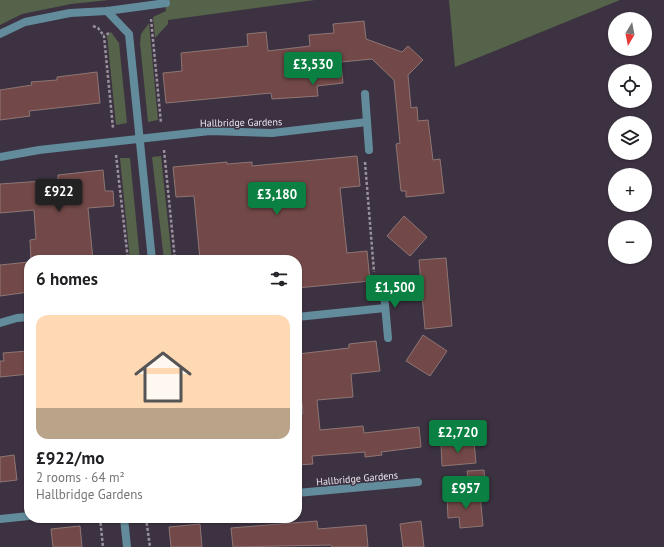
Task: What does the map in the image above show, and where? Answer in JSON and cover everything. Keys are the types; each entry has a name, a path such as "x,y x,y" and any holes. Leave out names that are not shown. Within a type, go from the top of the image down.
{"street":[{"path":"0,34 25,22 70,13 166,3"},
{"path":"107,10 129,34 152,255"},
{"path":"365,94 369,150"},
{"name":"Hallbridge Gardens","path":"0,157 39,150 210,131 272,133 367,122"},
{"path":"383,282 388,338"},
{"path":"302,316 385,308"},
{"path":"0,324 17,318 24,317"},
{"name":"Hallbridge Gardens","path":"302,493 418,482"},
{"path":"0,519 24,517"},
{"path":"125,523 127,547"}],"path":[{"path":"104,36 121,24"},
{"path":"89,25 98,28 104,36 114,142 127,255"},
{"path":"369,150 364,156 374,280 383,282"},
{"path":"101,523 103,547"},
{"path":"147,523 150,547"}],"green space":[{"path":"0,0 109,0 71,4 22,14 0,25"},
{"path":"165,0 315,0 168,20 168,24 155,38 153,17 166,11"},
{"path":"449,0 620,0 455,67"},
{"path":"149,23 158,120 148,122 140,43 141,34"},
{"path":"111,32 119,43 127,123 116,125 107,35"},
{"path":"161,156 171,255 163,255 152,157"},
{"path":"120,158 130,158 140,255 130,255"}],"building":[{"path":"364,21 366,39 402,52 408,46 423,60 408,75 411,108 417,107 418,121 428,120 433,160 440,159 444,193 406,197 406,191 401,191 396,144 400,143 394,80 372,59 341,62 343,83 317,86 318,96 272,99 271,93 166,103 163,73 182,71 181,53 248,46 247,34 266,32 268,51 310,46 309,35 334,33 333,24"},
{"path":"97,72 100,103 29,111 30,116 0,120 0,90 32,85 31,82 57,80 57,77"},
{"path":"357,156 360,186 340,188 347,253 367,251 370,281 302,288 302,255 200,255 194,196 176,197 173,167 227,162 227,164 252,162 252,166"},
{"path":"103,170 105,191 113,191 114,206 88,208 93,255 31,255 30,240 36,239 34,210 0,213 0,184 58,180 58,175"},
{"path":"404,216 427,237 410,256 387,236"},
{"path":"446,258 452,326 425,329 419,260"},
{"path":"24,263 24,293 0,296 0,265"},
{"path":"423,335 447,351 430,376 406,361"},
{"path":"376,341 380,371 351,374 353,397 317,400 320,430 363,426 364,433 419,427 421,447 381,452 382,455 365,457 365,452 312,456 313,464 302,465 302,354 349,348 349,344"},
{"path":"24,351 24,375 0,377 0,361 4,361 3,353"},
{"path":"474,441 476,463 442,466 441,444"},
{"path":"14,455 17,480 0,482 0,457"},
{"path":"484,470 485,486 469,488 467,471"},
{"path":"480,494 483,526 460,528 459,517 448,518 447,497"},
{"path":"317,521 318,529 366,525 368,547 332,547 331,545 233,547 231,528"},
{"path":"421,521 424,547 403,547 400,524"},
{"path":"200,524 202,547 171,547 169,527"},
{"path":"80,526 82,547 53,547 51,529"}]}
